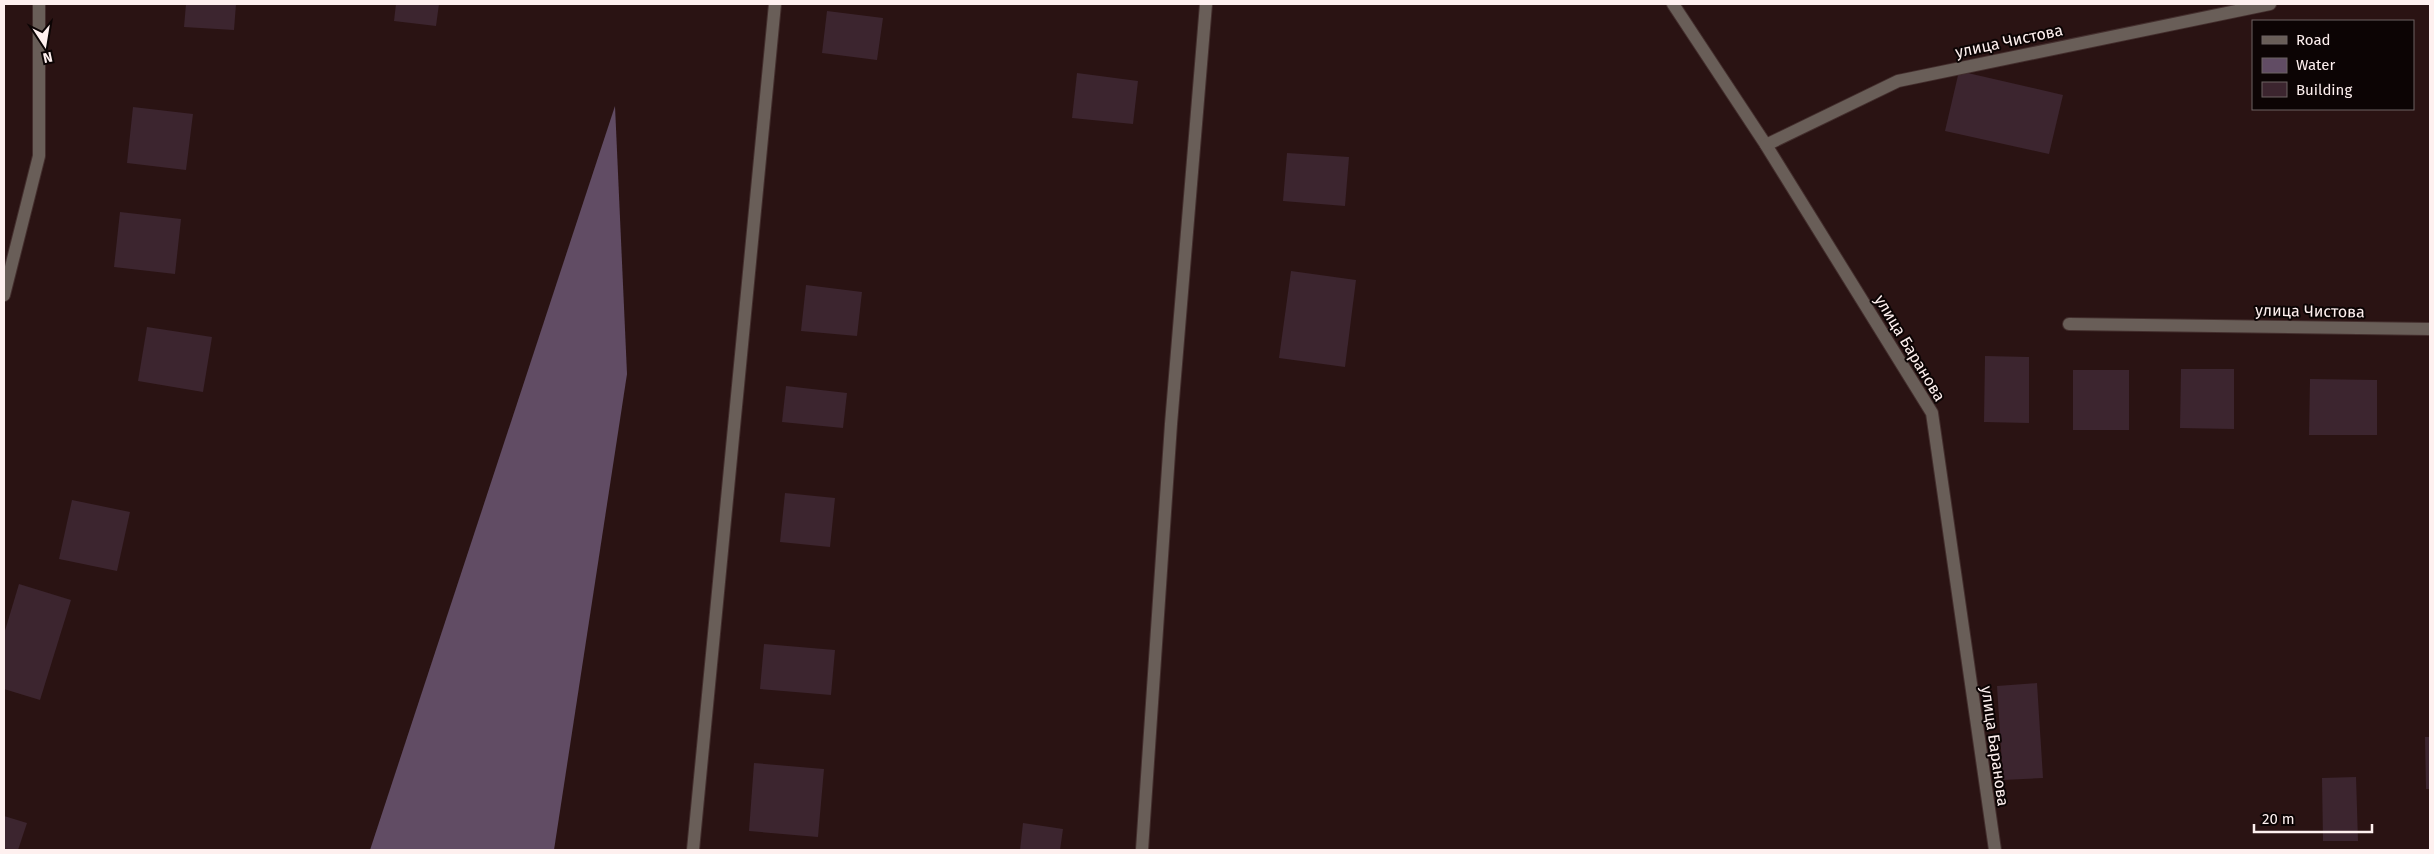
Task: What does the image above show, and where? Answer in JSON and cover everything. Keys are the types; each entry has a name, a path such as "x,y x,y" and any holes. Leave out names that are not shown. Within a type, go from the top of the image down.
{"street":[{"path":"4,295 39,156 39,4"},
{"path":"692,850 775,4"},
{"path":"1142,850 1171,424 1206,4"},
{"name":"улица Баранова","path":"1673,4 1766,145 1932,413 1995,850"},
{"name":"улица Чистова","path":"1766,145 1898,81 2270,4"},
{"name":"улица Чистова","path":"2069,324 2430,329"}],"water":[{"path":"615,106 627,374 554,850 370,850"}],"building":[{"path":"186,4 236,4 234,30 184,27"},
{"path":"396,4 439,4 436,26 394,21"},
{"path":"827,11 883,18 877,60 822,53"},
{"path":"1959,71 2063,95 2049,154 1945,131"},
{"path":"1077,73 1138,81 1133,124 1072,118"},
{"path":"133,107 193,114 186,170 127,163"},
{"path":"1287,153 1349,157 1345,206 1283,201"},
{"path":"120,212 181,219 175,274 114,267"},
{"path":"1291,271 1356,280 1345,367 1279,358"},
{"path":"806,285 862,292 857,336 801,331"},
{"path":"147,327 212,337 203,392 138,381"},
{"path":"1985,356 2029,357 2029,423 1984,422"},
{"path":"2181,369 2234,369 2234,429 2180,428"},
{"path":"2073,370 2129,370 2129,430 2073,430"},
{"path":"2310,379 2377,380 2377,435 2309,435"},
{"path":"786,386 847,393 843,428 782,422"},
{"path":"785,493 835,498 830,547 780,542"},
{"path":"72,500 130,512 117,571 59,559"},
{"path":"19,584 71,600 40,700 4,689 4,634"},
{"path":"764,644 835,650 831,695 760,689"},
{"path":"2037,683 2043,778 2003,780 1997,686"},
{"path":"2425,737 2430,737 2430,789 2426,789"},
{"path":"754,763 824,769 818,837 749,831"},
{"path":"2356,777 2358,841 2323,841 2322,778"},
{"path":"4,816 27,823 18,850 4,850"},
{"path":"1023,823 1063,829 1060,850 1020,850"}]}
